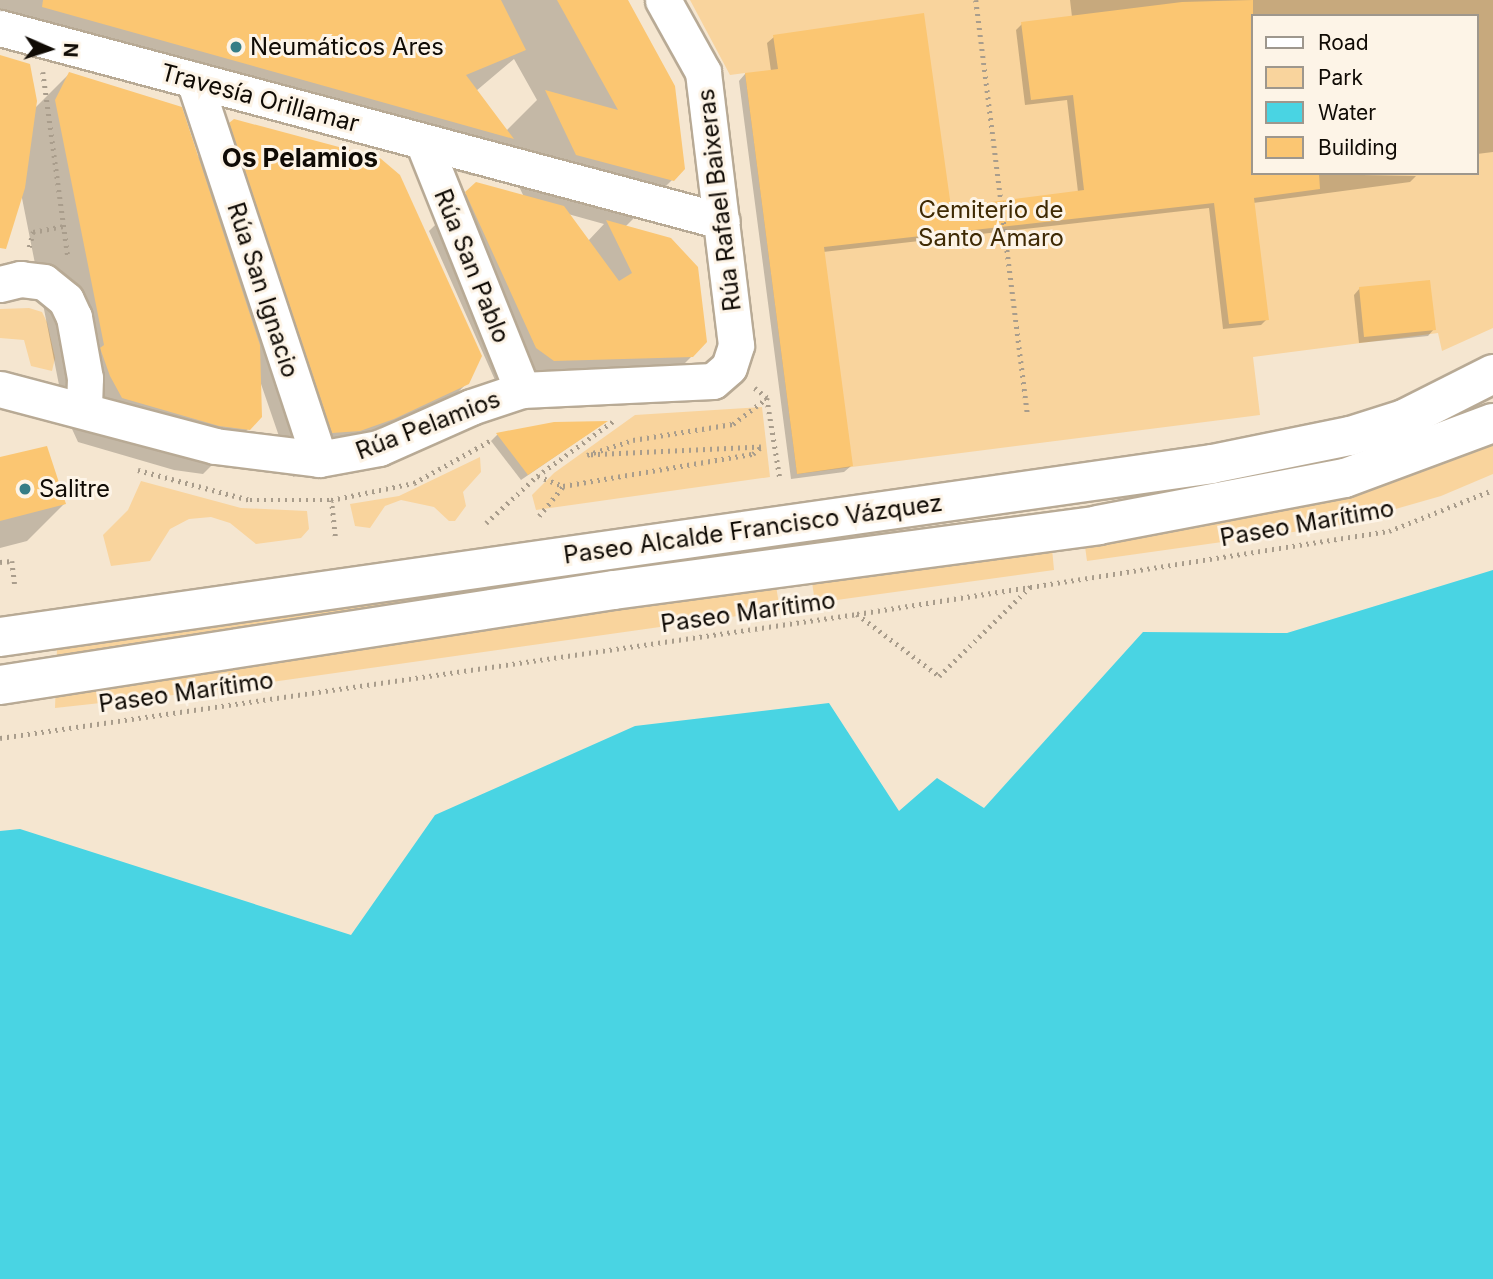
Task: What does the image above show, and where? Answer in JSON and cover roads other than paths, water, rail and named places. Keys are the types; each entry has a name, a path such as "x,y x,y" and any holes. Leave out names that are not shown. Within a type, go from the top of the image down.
{"main road":[{"name":"Paseo Alcalde Francisco Vázquez","path":"0,637 1212,464 1364,432 1404,419 1493,374"},
{"name":"Paseo Alcalde Francisco Vázquez","path":"0,685 614,590 1098,525 1345,478 1493,423"}],"street":[{"name":"Rúa Rafael Baixeras","path":"663,0 704,72 736,345 729,367"},
{"name":"Travesía Orillamar","path":"0,28 722,221"},
{"name":"Rúa San Ignacio","path":"194,80 319,459"},
{"name":"Rúa San Pablo","path":"423,142 522,390"},
{"path":"0,284 20,279 44,282 66,300 74,317 85,378 84,409"},
{"name":"Rúa Pelamios","path":"0,389 84,409 215,446 319,459 379,448 471,407 522,390 694,384 713,381 729,367"}],"water":[{"path":"1493,570 1493,1279 0,1279 0,831 20,829 351,935 435,815 635,726 829,703 899,811 937,778 984,808 1143,632 1287,633"}],"place":[{"name":"Neumáticos Ares","path":"236,47"},
{"name":"Salitre","path":"25,489"}],"district":[{"name":"Os Pelamios","path":"300,158"}],"park label":[{"name":"Cemiterio de Santo Amaro","path":"991,224"}]}
